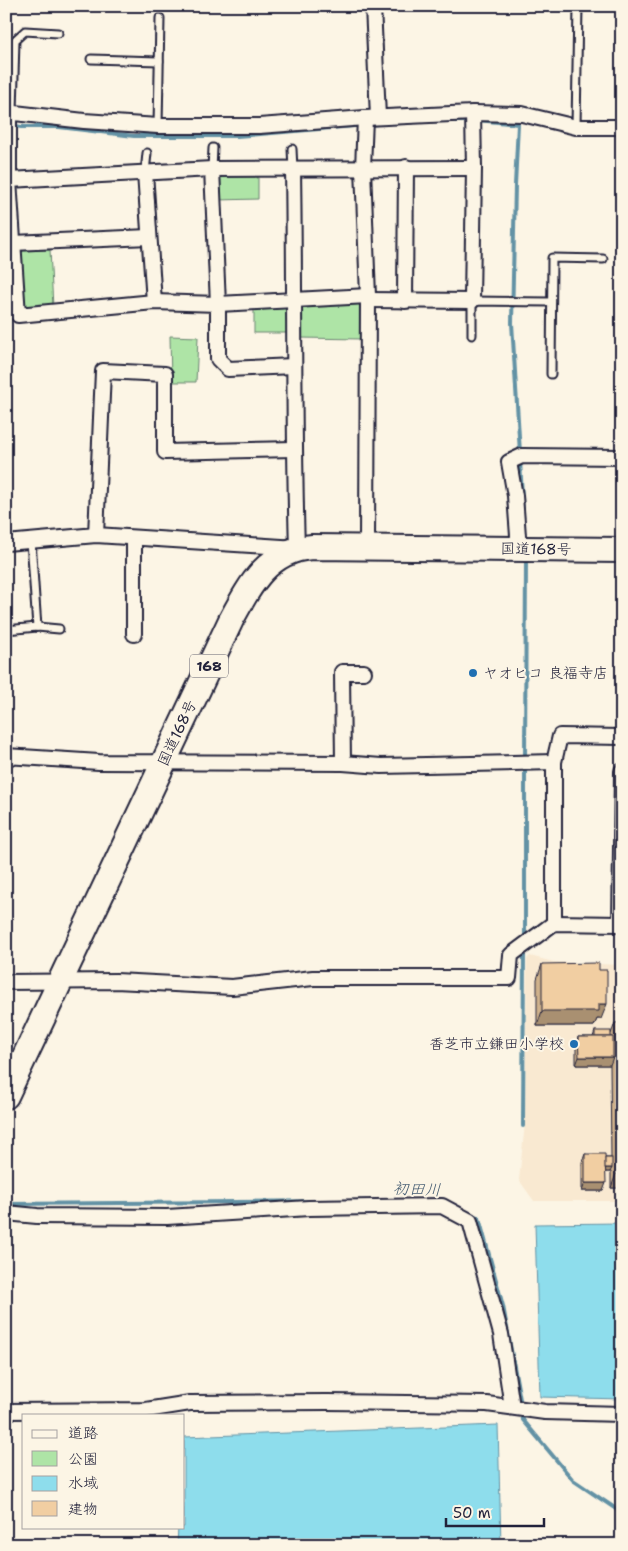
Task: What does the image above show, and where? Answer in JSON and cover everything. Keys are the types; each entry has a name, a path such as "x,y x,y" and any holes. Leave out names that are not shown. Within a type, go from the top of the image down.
{"highway":[{"name":"国道168号","path":"6,1096 231,620 246,591 270,563 297,548 622,550"}],"street":[{"path":"367,547 368,298 364,168 372,117 373,6"},
{"path":"473,113 472,301 368,298 218,304 154,302 18,314 8,204 9,112 84,121 158,126 259,126 372,117 473,113 522,114 576,127 622,127"},
{"path":"405,300 406,167"},
{"path":"9,180 212,169 474,168"},
{"path":"212,169 218,304 218,359 228,369 294,366"},
{"path":"6,543 96,535 297,548 294,450 295,300 292,169"},
{"path":"145,173 154,302"},
{"path":"13,243 149,237"},
{"path":"96,535 103,371 165,374 165,452 294,450"},
{"path":"519,549 510,462 519,457 622,457"},
{"path":"134,538 134,634"},
{"path":"343,763 342,672 364,672"},
{"path":"554,923 554,762 560,736 622,737"},
{"path":"6,756 99,762 343,763 381,766 554,762"},
{"path":"6,982 116,981 232,988 313,978 509,978 511,955 554,923 620,924 622,771"},
{"path":"6,1213 37,1216 167,1217 308,1208 442,1206 470,1221 501,1334 518,1408"},
{"path":"6,1411 146,1410 190,1403 327,1402 486,1404 518,1408 622,1414"}],"lane":[{"path":"576,127 578,6"},
{"path":"158,126 160,18"},
{"path":"9,112 16,40 25,32 58,33"},
{"path":"91,59 159,61"},
{"path":"212,169 213,148"},
{"path":"292,149 292,169"},
{"path":"145,173 147,153"},
{"path":"552,374 552,258 603,259"},
{"path":"472,334 472,301 552,302"},
{"path":"31,541 37,627"},
{"path":"6,630 37,627 59,628"}],"shaded area":[{"name":"香芝市立鎌田小学校","path":"530,956 554,962 622,965 622,1201 534,1201 519,1180 525,1123 527,959"}],"green space":[{"path":"258,171 258,199 218,200 215,173"},
{"path":"50,250 53,307 21,311 16,251"},
{"path":"300,303 362,303 362,339 300,338"},
{"path":"292,305 292,333 254,333 254,306"},
{"path":"170,336 198,337 196,382 171,382"}],"water":[{"path":"622,1223 622,1399 540,1397 535,1224"},
{"path":"498,1425 501,1545 177,1545 178,1528 185,1528 185,1437"}],"building":[{"path":"599,963 599,970 607,970 607,1004 599,1004 599,1011 542,1011 542,964"},
{"path":"615,1023 622,1023 622,1174 616,1174"},
{"path":"595,1031 611,1031 611,1037 595,1037"},
{"path":"578,1037 613,1037 613,1057 579,1057"},
{"path":"6,1059 11,1059 11,1065 8,1065 8,1073 6,1073"},
{"path":"585,1154 605,1154 606,1183 585,1183"},
{"path":"605,1158 612,1158 612,1168 605,1168"}],"waterway":[{"path":"477,120 518,124 512,323 520,453"},
{"path":"437,121 470,121"},
{"path":"11,125 21,127 59,127 134,136 237,136 390,123"},
{"path":"520,460 523,515"},
{"path":"525,759 526,558"},
{"path":"525,766 525,941"},
{"path":"523,1126 524,951"},
{"name":"初田川","path":"6,1204 332,1201"},
{"name":"初田川","path":"471,1214 479,1218 503,1306 521,1405"},
{"name":"初田川","path":"522,1412 523,1420 573,1480 622,1513"}],"place":[{"name":"ヤオヒコ 良福寺店","path":"473,673"},
{"name":"香芝市立鎌田小学校","path":"574,1044"}]}
